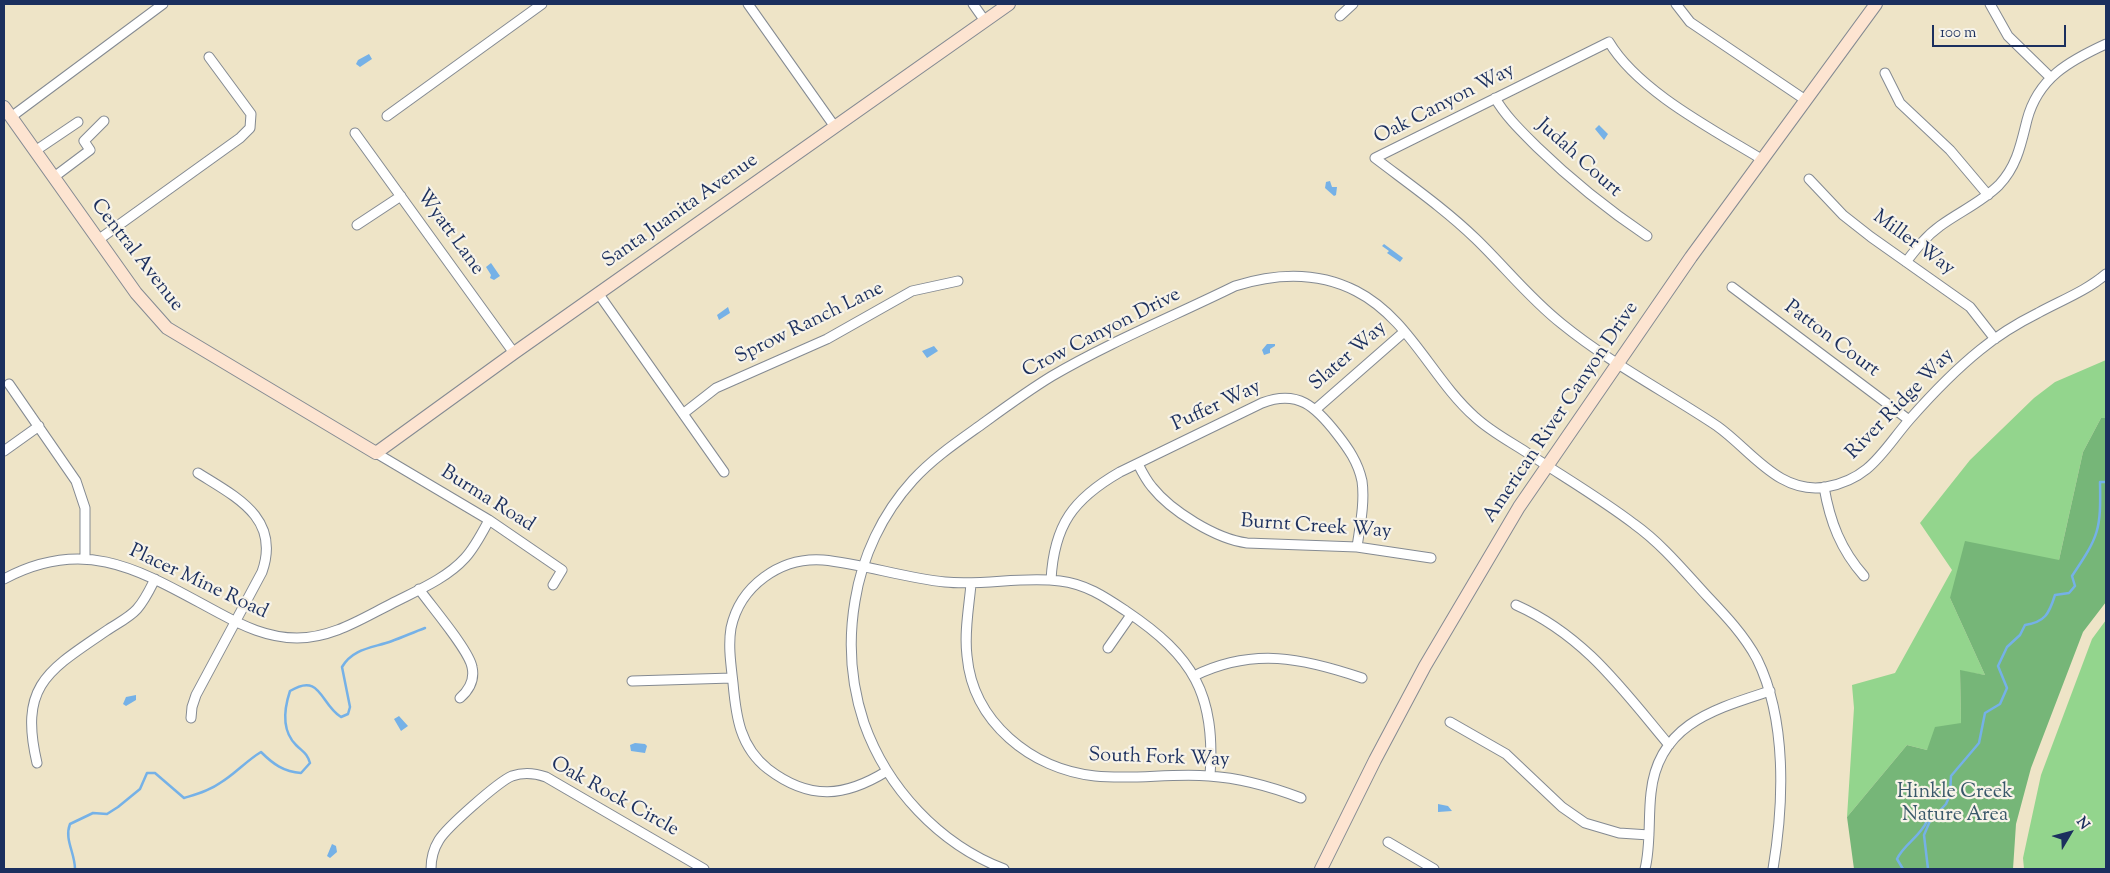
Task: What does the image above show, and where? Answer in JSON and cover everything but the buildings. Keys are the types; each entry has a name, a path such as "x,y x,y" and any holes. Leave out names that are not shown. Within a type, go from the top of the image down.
{"street":[{"path":"7,112 163,4"},
{"path":"387,116 542,4"},
{"path":"748,4 835,127"},
{"path":"973,4 985,21"},
{"name":"Santa Juanita Avenue","path":"376,453 514,352 1009,4"},
{"path":"1340,16 1353,4"},
{"path":"1676,4 1690,22 1804,99"},
{"name":"American River Canyon Drive","path":"1321,869 1375,760 1425,666 1491,552 1546,466 1691,257 1804,99 1876,4"},
{"path":"1990,4 2008,36 2050,77"},
{"name":"Oak Canyon Way","path":"1618,362 1578,337 1543,309 1457,222 1375,158 1609,42 1626,66 1642,80 1694,117 1762,160"},
{"path":"1906,262 1931,233 1999,185 2015,162 2023,142 2032,106 2041,88 2050,77 2071,61 2106,44"},
{"path":"98,240 240,138 250,128 251,114 209,57"},
{"path":"1884,73 1892,91 1904,108 1950,150 1988,194"},
{"name":"Judah Court","path":"1495,98 1510,120 1566,176 1610,212 1647,236"},
{"name":"Central Avenue","path":"7,112 136,293 167,328 376,453"},
{"path":"54,177 90,150 84,141 104,121"},
{"path":"35,151 78,122"},
{"name":"Wyatt Lane","path":"355,133 514,352"},
{"name":"Miller Way","path":"1809,179 1843,215 1970,308 1995,339"},
{"path":"357,225 401,196"},
{"name":"River Ridge Way","path":"1618,362 1718,428 1778,477 1802,486 1824,487 1844,483 1866,471 1909,420 1955,372 1995,339 2037,313 2088,288 2106,274"},
{"name":"Crow Canyon Drive","path":"1004,869 978,857 942,834 912,804 887,771 867,732 857,699 853,674 852,614 862,568 879,529 897,500 925,468 950,446 1053,375 1235,286 1256,279 1278,276 1308,277 1330,281 1370,300 1393,319 1461,404 1493,431 1635,524 1669,554 1745,640 1756,658 1770,691 1778,729 1780,750 1779,824 1773,869"},
{"name":"Sprow Ranch Lane","path":"684,413 716,388 827,339 912,291 958,281"},
{"name":"Patton Court","path":"1732,287 1909,420"},
{"path":"598,293 724,472"},
{"name":"Slater Way","path":"1316,409 1404,332"},
{"path":"9,384 69,469 81,494 86,522 85,559"},
{"name":"Puffer Way","path":"1051,580 1054,546 1060,530 1069,515 1099,486 1138,464 1269,400 1290,398 1304,402 1316,409 1349,450 1360,474 1363,500 1357,547"},
{"path":"4,450 38,426"},
{"name":"Burma Road","path":"376,453 490,520 562,570 553,585"},
{"name":"Burnt Creek Way","path":"1138,464 1157,493 1198,524 1221,537 1246,543 1357,547 1431,558"},
{"path":"191,718 196,695 264,566 266,553 264,534 260,522 245,502 198,473"},
{"path":"1824,487 1828,509 1844,551 1864,576"},
{"name":"Placer Mine Road","path":"4,579 48,562 85,559 117,564 155,579 235,622 272,636 298,638 317,636 347,627 443,576 464,558 490,520"},
{"path":"887,771 866,784 849,790 832,792 806,789 771,771 752,753 743,738 736,713 732,678 730,646 734,620 746,596 757,582 780,568 806,560 823,560 926,580 971,584 1051,580 1087,587 1166,640 1182,657 1202,691 1210,720 1212,750 1210,776"},
{"path":"37,763 30,731 31,714 42,682 66,658 132,614 142,604 155,579"},
{"name":"South Fork Way","path":"971,584 966,643 969,670 983,707 990,719 1014,743 1045,762 1078,773 1111,777 1210,776 1251,782 1301,798"},
{"path":"418,589 471,662 472,681 460,698"},
{"path":"1516,605 1552,623 1589,652 1669,745"},
{"path":"1108,648 1131,615"},
{"path":"1194,676 1237,660 1268,658 1304,660 1362,678"},
{"path":"632,681 732,678"},
{"path":"1645,869 1654,777 1669,745 1690,724 1708,712 1770,691"},
{"path":"1450,722 1506,754 1562,807 1586,823 1619,833 1649,835"},
{"name":"Oak Rock Circle","path":"431,869 433,853 438,842 449,829 506,779 528,773 546,777 704,869"},
{"path":"1388,842 1434,869"}],"green space":[{"path":"2106,360 2106,418 2101,418 2083,452 2059,560 1950,598 1985,675 1960,671 1961,723 1927,750 1907,745 1847,817 1854,708 1852,685 1895,673 1952,570 1920,523 1970,460 2034,398 2055,382"},
{"name":"Hinkle Creek Nature Area","path":"2101,418 2106,418 2106,602 2083,632 2031,768 2016,824 2013,869 1854,869 1847,817 1907,745 1927,750 1935,727 1961,723 1960,670 1985,675 1950,598 1965,541 2059,560 2083,452"},
{"path":"2106,620 2106,869 2024,869 2023,858 2041,775 2092,639"}],"water":[{"path":"369,54 372,59 360,67 356,64 358,60"},
{"path":"1599,125 1608,134 1604,140 1595,129"},
{"path":"1330,181 1332,187 1337,187 1336,195 1334,196 1325,188 1326,182"},
{"path":"1384,244 1403,258 1400,262 1387,253 1389,251 1382,246"},
{"path":"491,263 500,276 494,280 490,278 491,275 486,267"},
{"path":"728,307 730,313 719,320 717,315"},
{"path":"1267,344 1275,344 1275,346 1270,349 1270,353 1264,355 1262,350"},
{"path":"934,346 938,351 927,358 922,351"},
{"path":"136,695 136,700 126,706 123,704 126,697"},
{"path":"399,716 408,726 401,731 394,719"},
{"path":"635,743 647,746 645,753 631,751 630,745"},
{"path":"1438,804 1448,806 1452,811 1438,812"},
{"path":"332,844 336,846 337,852 330,858 327,856"}],"waterway":[{"path":"1928,869 1924,835 1930,821 1946,804 1950,795 1951,776 1979,743 1985,713 2000,704 2007,688 1998,666 2007,647 2020,635 2025,625 2042,619 2051,607 2055,595 2069,593 2075,586 2072,576 2088,551 2099,522 2100,482 2106,482"},
{"path":"75,869 68,835 70,824 93,813 107,814 118,807 140,789 147,773 155,773 184,798 216,786 261,752 279,767 301,773 310,763 306,755 291,739 286,726 285,712 290,691 300,686 308,685 314,687 341,717 348,714 350,707 342,667 347,661 364,649 392,641 425,628"},
{"path":"1903,869 1897,859 1927,821 1930,821"}]}
